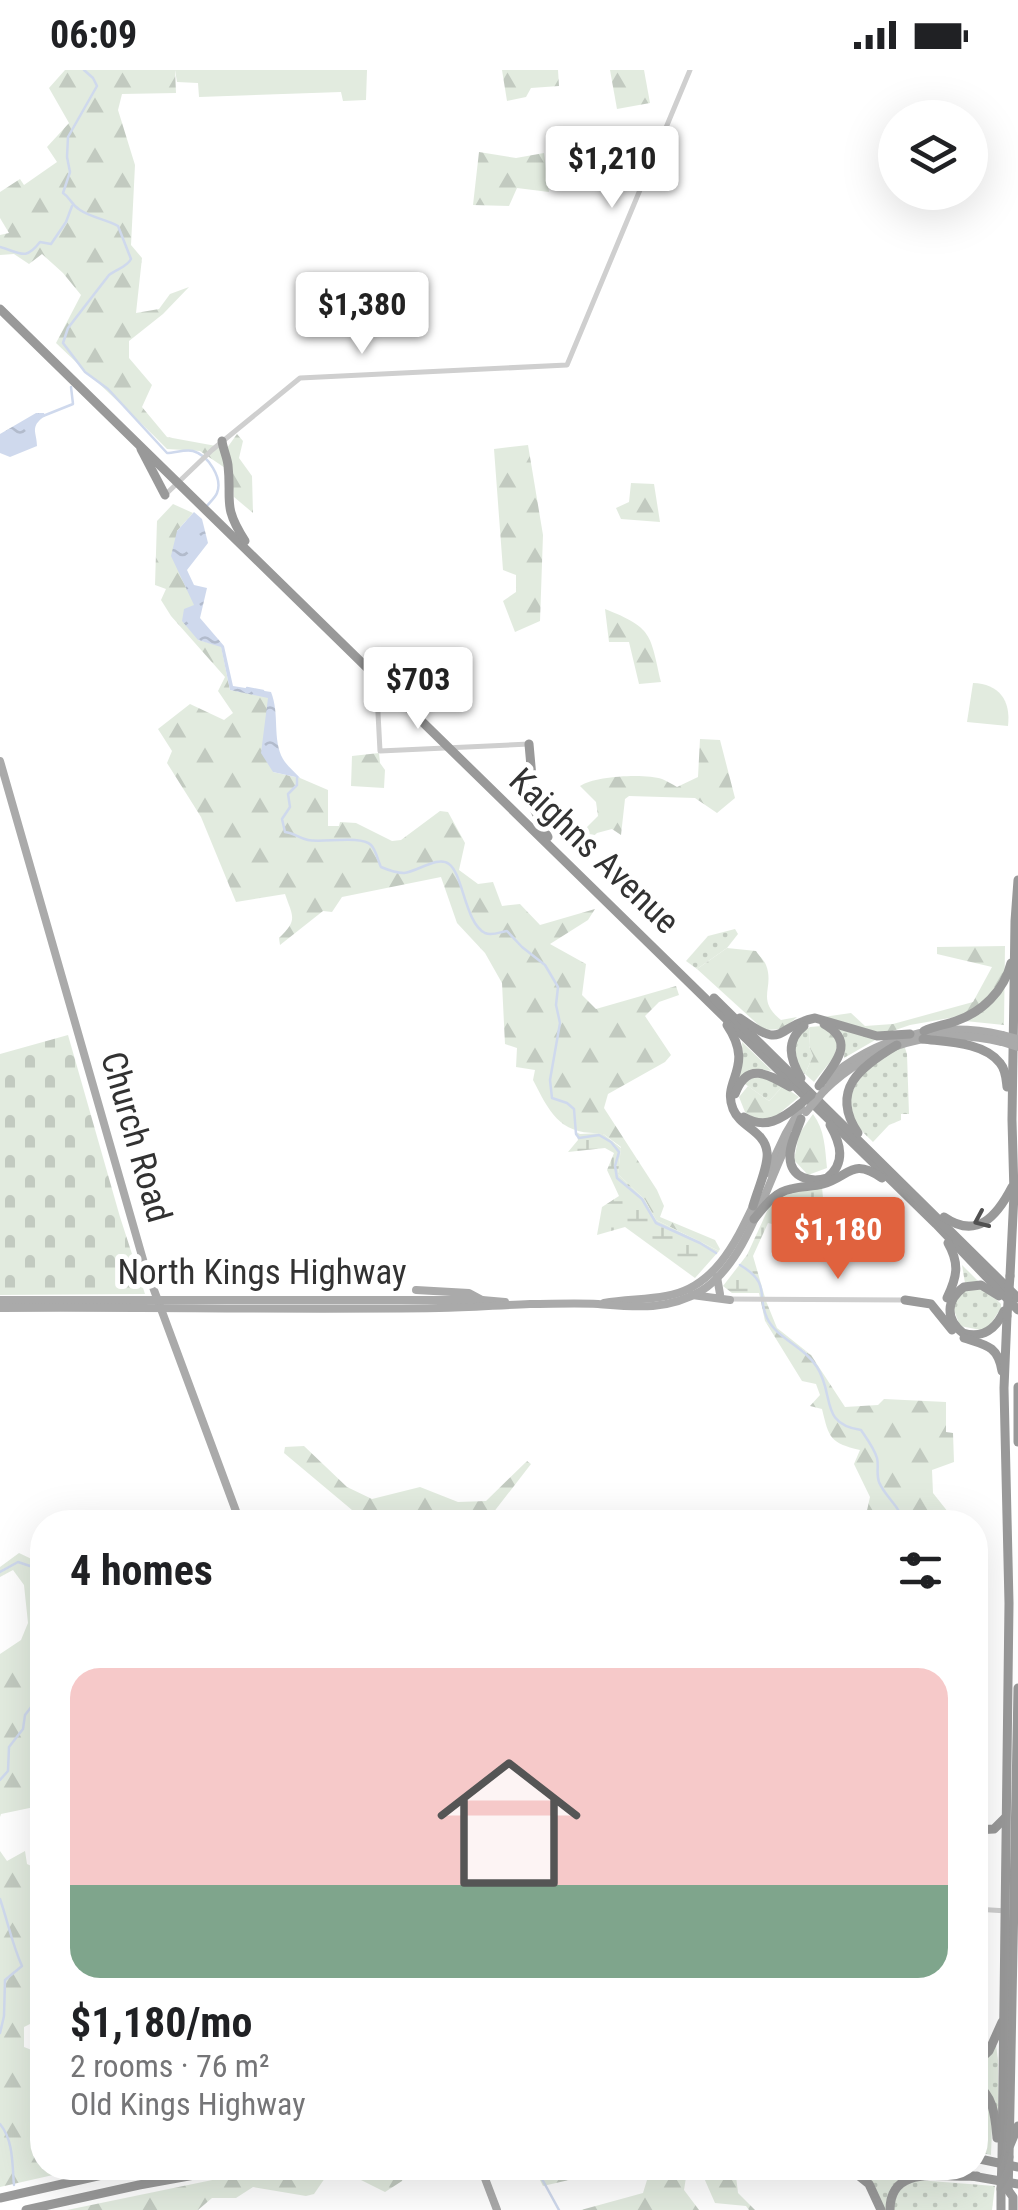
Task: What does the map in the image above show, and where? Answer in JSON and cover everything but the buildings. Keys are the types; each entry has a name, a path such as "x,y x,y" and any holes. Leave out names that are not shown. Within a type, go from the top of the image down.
{"highway":[{"name":"Kaighns Avenue","path":"0,305 180,481"},
{"name":"Kaighns Avenue","path":"0,305 358,658 709,994 804,1103 824,1114 936,1219"},
{"path":"0,325 16,324"},
{"path":"222,441 228,462 229,510 245,541"},
{"path":"138,444 165,495"},
{"path":"206,455 225,455"},
{"name":"Kaighns Avenue","path":"206,506 718,1010 804,1103 867,1148 1015,1300"},
{"path":"358,658 377,694"},
{"path":"529,744 535,811 548,836"},
{"path":"924,1035 984,1005 1009,972 1018,880"},
{"path":"1015,921 1010,1276 1015,1300 993,1328 976,1336 957,1328 951,1319 952,1299 958,1291 974,1284 1015,1300"},
{"path":"709,994 769,1036 815,1018 872,1035 910,1034"},
{"path":"718,1010 740,1053 732,1107 764,1141 768,1152 753,1206"},
{"path":"821,1088 842,1048 834,1030 817,1023 800,1028 791,1045 804,1103 790,1151 791,1164 800,1176 810,1180 820,1180 835,1171 840,1153 838,1139 824,1114"},
{"path":"924,1035 964,1044 996,1058 1005,1074 1012,1120"},
{"path":"867,1148 848,1117 847,1094 868,1065 897,1046"},
{"path":"760,1073 771,1076 804,1103 778,1120 757,1124 741,1114 735,1095 746,1077 760,1073"},
{"path":"754,1219 781,1192 822,1184 853,1168 869,1170 894,1183"},
{"path":"936,1219 961,1226 979,1224 1000,1209 1014,1185"},
{"path":"936,1219 956,1261 956,1277 945,1310 948,1325"},
{"path":"905,1300 950,1292"},
{"path":"905,1300 929,1302 962,1337 995,1352 1004,1388"},
{"path":"1005,2154 1012,1911 1006,1816 1010,1602 1004,1388 1006,1313"},
{"path":"1018,1387 1018,1442"},
{"path":"1004,2208 1012,2197 1005,2154 1004,2015 1016,1870 1018,1688"},
{"path":"988,1829 994,1829 1006,1816"},
{"path":"988,2051 1004,2015"},
{"path":"988,2096 998,2146 1005,2154"},
{"path":"1005,2154 1018,2126"},
{"path":"988,2160 1018,2166"},
{"path":"0,2198 80,2180"},
{"path":"26,2210 162,2180"},
{"path":"864,2180 881,2210"},
{"path":"890,2210 892,2194 906,2180"}],"main road":[{"name":"Church Road","path":"0,760 124,1196 236,1510"},
{"path":"730,1256 754,1219 804,1103 836,1070 861,1054 910,1034 1018,1039"},
{"path":"730,1256 777,1150 804,1103 856,1064 924,1035"},
{"path":"1002,1038 1018,1047"},
{"name":"North Kings Highway","path":"159,1303 434,1308 600,1304 686,1291 730,1256"},
{"name":"North Kings Highway","path":"600,1304 616,1308 649,1306 692,1295 718,1277 730,1256"},
{"path":"718,1277 720,1294"},
{"path":"469,1293 476,1285"},
{"path":"416,1290 469,1293 482,1300"},
{"path":"692,1295 730,1300"},
{"name":"North Kings Highway","path":"0,1304 482,1300 524,1304"},
{"path":"486,2180 497,2210"}],"street":[{"path":"165,495 222,441 300,378 568,365 690,70"},
{"path":"377,694 380,751 529,744"},
{"path":"708,1285 730,1300 905,1300"}],"green space":[{"path":"65,70 175,70 176,93 122,94 118,110 135,165 131,245 142,258 136,313 159,309 170,294 189,287 129,341 129,358 152,385 142,407 167,437 227,448 237,434 243,441 239,458 252,476 253,513 234,497 231,472 200,451 167,449 56,343 81,295 63,273 42,254 29,264 14,254 0,255 0,235 9,233 0,218 0,192 20,179 24,185 57,162 47,147 69,123 49,88"},
{"path":"175,70 367,70 366,100 343,101 341,92 199,97 198,83 177,82"},
{"path":"502,70 558,70 559,86 531,88 526,97 507,101"},
{"path":"610,70 644,70 650,103 617,109"},
{"path":"479,152 516,158 544,153 549,192 517,188 509,206 473,205"},
{"path":"528,445 543,535 540,621 515,632 503,601 516,592 516,575 503,570 494,449"},
{"path":"631,483 654,484 660,522 621,519 616,508 629,502"},
{"path":"173,504 193,513 177,531 195,605 198,640 221,646 230,690 269,697 273,772 328,790 328,826 356,823 392,841 401,840 440,811 448,812 465,843 459,870 478,884 493,882 502,906 520,904 540,925 595,909 588,920 550,944 586,964 582,995 596,1009 676,986 679,995 659,1002 645,1016 671,1055 608,1094 604,1108 657,1190 664,1206 660,1217 715,1240 719,1251 656,1220 645,1200 618,1174 621,1147 602,1133 576,1130 558,1120 533,1080 535,1070 516,1067 517,1048 505,1044 502,983 485,953 457,923 441,877 342,897 332,912 323,911 280,945 279,938 292,918 285,894 236,902 201,817 167,763 172,751 158,729 190,704 224,720 233,713 218,691 225,677 171,616 161,600 166,589 155,585 157,521"},
{"path":"605,609 632,622 647,635 661,682 639,684 629,642 609,642"},
{"path":"973,683 990,686 1001,695 1008,726 967,722"},
{"path":"700,739 720,740 735,798 717,813 695,798 629,796 625,799 621,835 612,829 597,833 579,849 574,840 598,816 596,802 580,786 632,776 654,777 677,787 698,777"},
{"path":"379,753 385,770 384,788 351,786 352,756"},
{"path":"735,929 738,934 727,948 697,969 686,961 708,936"},
{"path":"1005,946 1004,1025 965,1021 961,1016 910,1025 881,1035 823,1017 851,1013 865,1026 893,1024 973,1002 992,967 937,954 937,947"},
{"path":"727,948 756,951 764,961 768,973 767,999 773,1013 781,1020 797,1017 783,1029 764,1030 697,969"},
{"path":"821,1026 831,1031 838,1043 834,1057 814,1082 805,1074 813,1056 810,1027"},
{"path":"810,1027 813,1056 805,1074 797,1062 795,1046 799,1036"},
{"path":"835,1027 877,1039 844,1058 845,1042"},
{"path":"68,1035 145,1294 0,1295 0,1054"},
{"path":"742,1042 772,1071 755,1069 738,1078"},
{"path":"904,1045 909,1114 901,1114 901,1120 889,1125 873,1142 857,1124 851,1099 871,1067"},
{"path":"759,1076 783,1086 769,1101 745,1084"},
{"path":"748,1086 769,1101 783,1086 799,1097 775,1117 758,1121 745,1112 739,1097"},
{"path":"813,1114 822,1133 827,1168 808,1175 794,1160 799,1134"},
{"path":"576,1132 602,1133 621,1148 618,1174 645,1200 656,1220 719,1251 695,1278 625,1227 597,1235 602,1207 619,1196 607,1170 614,1153 605,1148 568,1152 578,1140"},
{"path":"822,1187 823,1198 839,1198 837,1209 790,1225 786,1241 775,1240 776,1225 768,1223 753,1256 777,1328 811,1355 765,1321 759,1293 732,1293 723,1286 747,1255 769,1207 783,1194"},
{"path":"962,1265 1001,1304 986,1331 960,1326 952,1305 966,1289"},
{"path":"765,1321 811,1355 845,1407 878,1405 884,1399 946,1402 946,1432 953,1433 954,1462 932,1470 933,1493 946,1510 867,1510 870,1497 854,1464 860,1450 832,1438 822,1409 810,1406 820,1395 816,1384 802,1381"},
{"path":"304,1446 347,1487 372,1499 420,1487 458,1502 486,1501 527,1461 531,1464 495,1510 352,1510 284,1453 285,1447"},
{"path":"19,1553 30,1558 30,1808 0,1817 0,1654 21,1640 28,1623 24,1585 13,1570 0,1577 0,1567"},
{"path":"0,1851 7,1861 25,1851 30,1865 30,2024 24,2027 24,2047 30,2049 31,2180 0,2187"},
{"path":"996,2045 998,2117 988,2101 988,2053"},
{"path":"988,2106 992,2127 991,2155 988,2154"},
{"path":"212,2180 324,2180 314,2194 306,2196 253,2187 236,2198 212,2198 198,2210 67,2210"},
{"path":"361,2180 402,2180 385,2192"},
{"path":"540,2180 569,2180 543,2186"},
{"path":"647,2180 686,2180 684,2190 699,2210 581,2210 643,2193"},
{"path":"705,2180 736,2180 738,2193 755,2210 746,2206 715,2203"},
{"path":"869,2180 906,2180 887,2210"},
{"path":"917,2180 995,2186 992,2210 892,2210 899,2188"}],"water":[{"path":"36,413 45,416 35,427 37,446 10,457 0,453 0,434"},
{"path":"194,512 202,519 208,543 187,570 194,585 207,588 200,618 224,646 233,686 271,692 280,751 300,778 273,772 261,753 268,698 230,690 221,647 198,640 182,621 184,609 194,605 171,556 177,531"}],"waterway":[{"path":"84,70 97,86 68,137 70,172 63,193 80,210 118,226 131,259 109,275 68,328 63,343 85,372 108,389 167,453 193,451 209,462 218,487 206,507"},
{"path":"0,247 22,254 40,242 51,244 72,206"},
{"path":"43,416 73,404 71,387"},
{"path":"247,688 263,691"},
{"path":"297,777 297,785 288,794 290,807 282,819 285,832 308,840 366,842 373,847 381,867 398,872 439,861 449,864 478,928 488,934 507,931 545,965 558,987 560,1023 550,1080 552,1098 574,1109 579,1138 599,1135 611,1142 619,1152 617,1178 642,1199 656,1223 716,1253"},
{"path":"740,1265 760,1284 771,1325 817,1367 833,1415 848,1427 861,1430 877,1458 879,1482 898,1510"},
{"path":"0,1572 18,1562 30,1566"},
{"path":"0,1780 8,1771 9,1747 23,1729 30,1709"},
{"path":"0,1899 22,1966 5,1980 0,2033"},
{"path":"0,2124 10,2145 14,2185"},
{"path":"543,2180 559,2210"}]}
